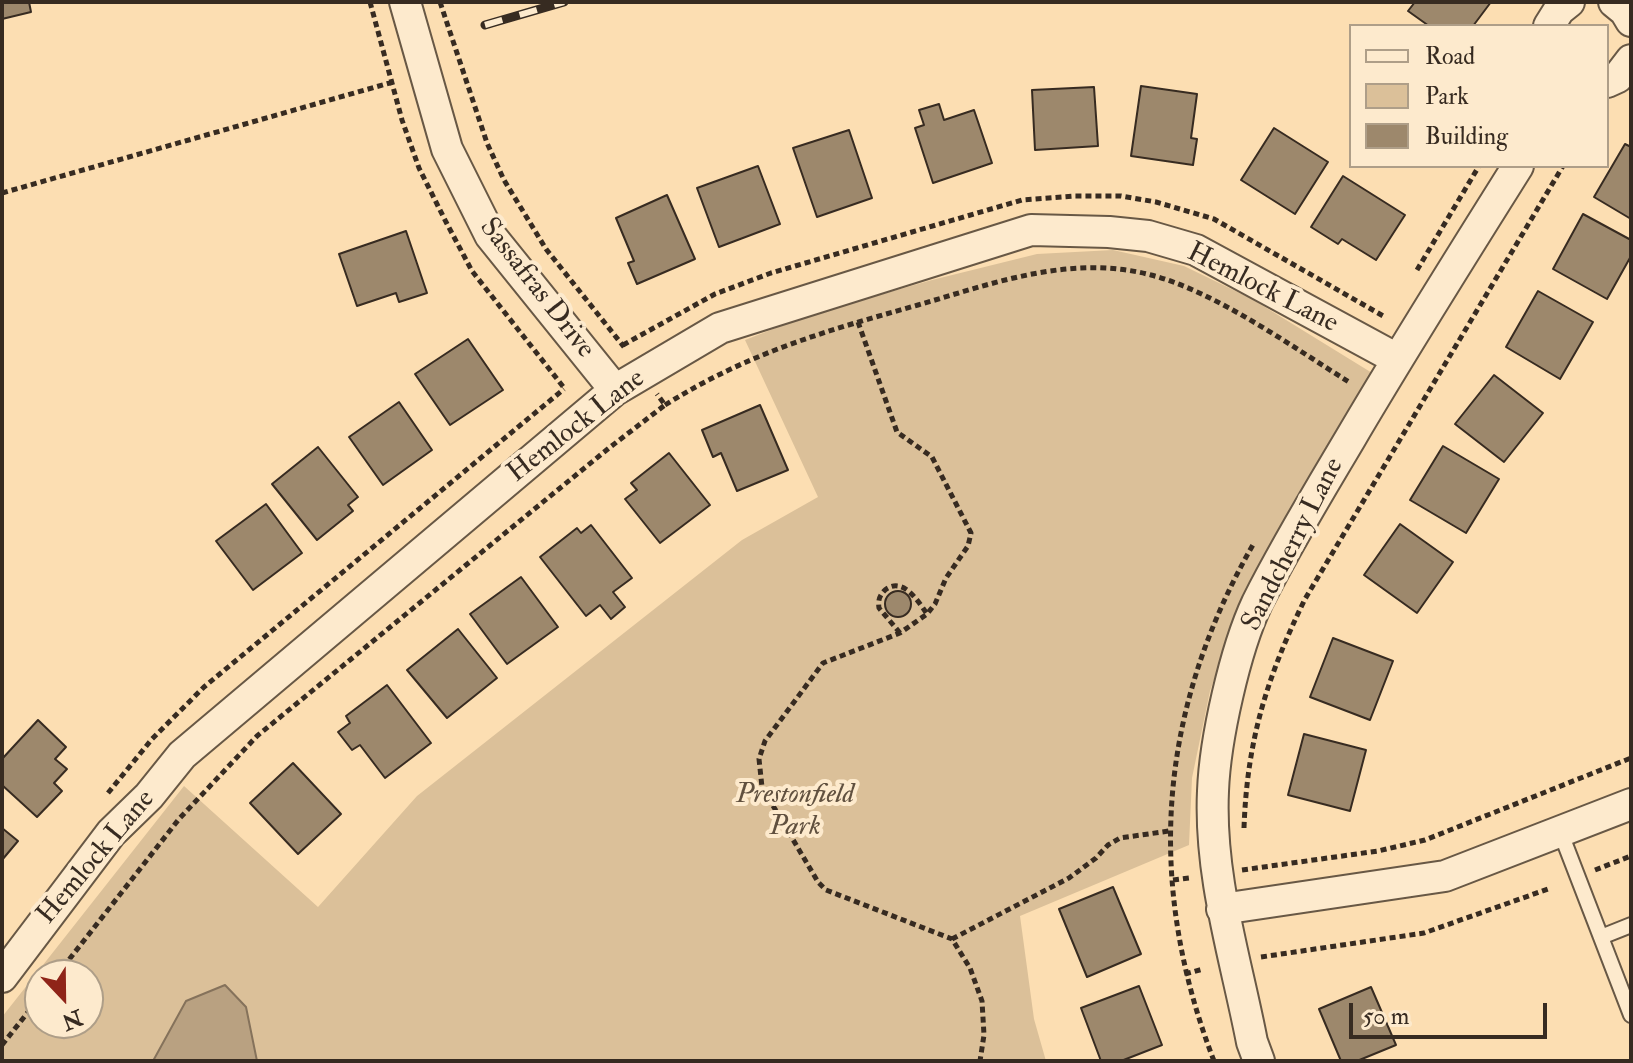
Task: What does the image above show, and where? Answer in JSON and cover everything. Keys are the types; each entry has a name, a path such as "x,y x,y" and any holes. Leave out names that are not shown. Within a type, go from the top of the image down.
{"street":[{"name":"Sassafras Drive","path":"405,2 447,149 490,235 615,390"},
{"path":"1550,24 1559,10 1569,2"},
{"path":"1614,2 1631,21"},
{"path":"1609,81 1618,77 1631,60"},
{"name":"Sandcherry Lane","path":"1259,1061 1222,909 1212,792 1221,727 1237,664 1256,606 1288,544 1397,359 1517,168"},
{"name":"Hemlock Lane","path":"2,977 111,833 149,796 182,755 615,390 720,328 1031,230 1148,236 1196,250 1397,359"},
{"path":"1222,909 1445,876 1631,804"}],"lane":[{"path":"1560,831 1631,1015"},
{"path":"1601,937 1631,925"}],"path":[{"path":"440,2 487,143 504,180 546,249 623,345"},
{"path":"2,193 425,74"},
{"path":"1410,281 1478,168"},
{"path":"1244,831 1248,771 1262,702 1273,668 1305,599 1562,168"},
{"path":"70,959 179,819 257,736 609,448 665,405 743,361 858,322 1036,272 1088,267 1148,274 1196,292 1262,328 1349,382"},
{"path":"1387,319 1395,306"},
{"path":"858,322 897,432 932,457 971,533 962,557 946,578 935,604 927,614 900,633 823,663 765,741 759,759 762,787 818,882 826,890 952,939 970,968 982,1001 984,1035 980,1061"},
{"path":"654,389 665,405"},
{"path":"900,633 879,608 879,598 885,590 894,586 904,587 927,614"},
{"path":"1243,869 1378,851 1425,840 1631,758"},
{"path":"952,939 1069,878 1108,845 1133,835 1169,831 1178,940 1185,974 1214,1061"},
{"path":"1594,870 1631,856"},
{"path":"1243,858 1246,880"},
{"path":"1173,880 1189,878"},
{"path":"1256,958 1424,933 1548,889"},
{"path":"1185,974 1203,969"},
{"path":"2,1045 24,1017"}],"green space":[{"name":"Prestonfield Park","path":"1113,250 1184,266 1252,299 1377,376 1231,630 1210,691 1192,778 1189,845 1020,916 1034,1019 1046,1061 2,1061 2,1017 24,989 24,1039 104,1039 104,959 48,959 184,786 318,907 417,796 742,540 818,497 745,340 809,315 1037,254"}],"shaded area":[{"path":"225,985 246,1007 257,1061 153,1061 186,1001"}],"building":[{"path":"2,2 29,2 31,12 2,19"},
{"path":"1415,2 1491,2 1474,24 1426,24 1408,11"},
{"path":"1141,86 1197,94 1191,138 1197,139 1193,165 1131,156"},
{"path":"1094,87 1098,146 1035,150 1032,90"},
{"path":"939,104 944,120 974,110 992,163 933,183 915,128 924,125 919,110"},
{"path":"1274,128 1328,162 1295,214 1241,180"},
{"path":"849,130 872,198 817,217 793,148"},
{"path":"1625,144 1631,147 1631,219 1594,197"},
{"path":"758,166 780,224 719,247 697,188"},
{"path":"1343,176 1405,215 1376,260 1342,239 1338,244 1311,227"},
{"path":"667,195 695,259 637,284 628,263 634,261 616,218"},
{"path":"1583,214 1631,240 1631,256 1607,299 1553,269"},
{"path":"406,231 427,293 399,302 396,293 357,306 339,254"},
{"path":"1538,291 1593,322 1560,379 1506,347"},
{"path":"468,339 503,390 450,425 415,374"},
{"path":"1494,375 1543,413 1504,462 1455,424"},
{"path":"399,402 432,450 383,485 349,437"},
{"path":"760,405 788,470 737,491 721,453 713,457 702,430"},
{"path":"1443,446 1499,479 1466,533 1410,500"},
{"path":"318,447 358,497 348,505 353,511 317,540 272,484"},
{"path":"669,453 710,505 660,543 625,499 637,490 631,483"},
{"path":"266,504 302,553 253,590 216,541"},
{"path":"1400,524 1453,562 1417,613 1364,575"},
{"path":"591,525 632,578 613,592 625,607 611,619 600,605 586,616 540,557 577,528 581,533"},
{"path":"521,577 558,627 507,664 470,614"},
{"path":"898,591 907,595 911,604 907,613 898,617 889,613 885,604 889,595"},
{"path":"458,629 497,678 447,718 407,670"},
{"path":"1333,638 1393,661 1370,720 1310,697"},
{"path":"387,685 431,743 385,778 360,745 352,750 338,732 350,723 346,716"},
{"path":"38,720 66,747 55,759 67,769 54,783 62,791 37,817 2,785 2,759"},
{"path":"1304,734 1366,750 1350,811 1288,795"},
{"path":"293,763 341,814 298,854 250,803"},
{"path":"2,828 18,841 2,860"},
{"path":"1113,887 1141,954 1087,977 1059,909"},
{"path":"1139,986 1162,1045 1121,1061 1101,1061 1081,1008"},
{"path":"1371,987 1396,1045 1357,1061 1341,1061 1319,1009"}],"railway":[{"path":"485,25 564,2"}]}
